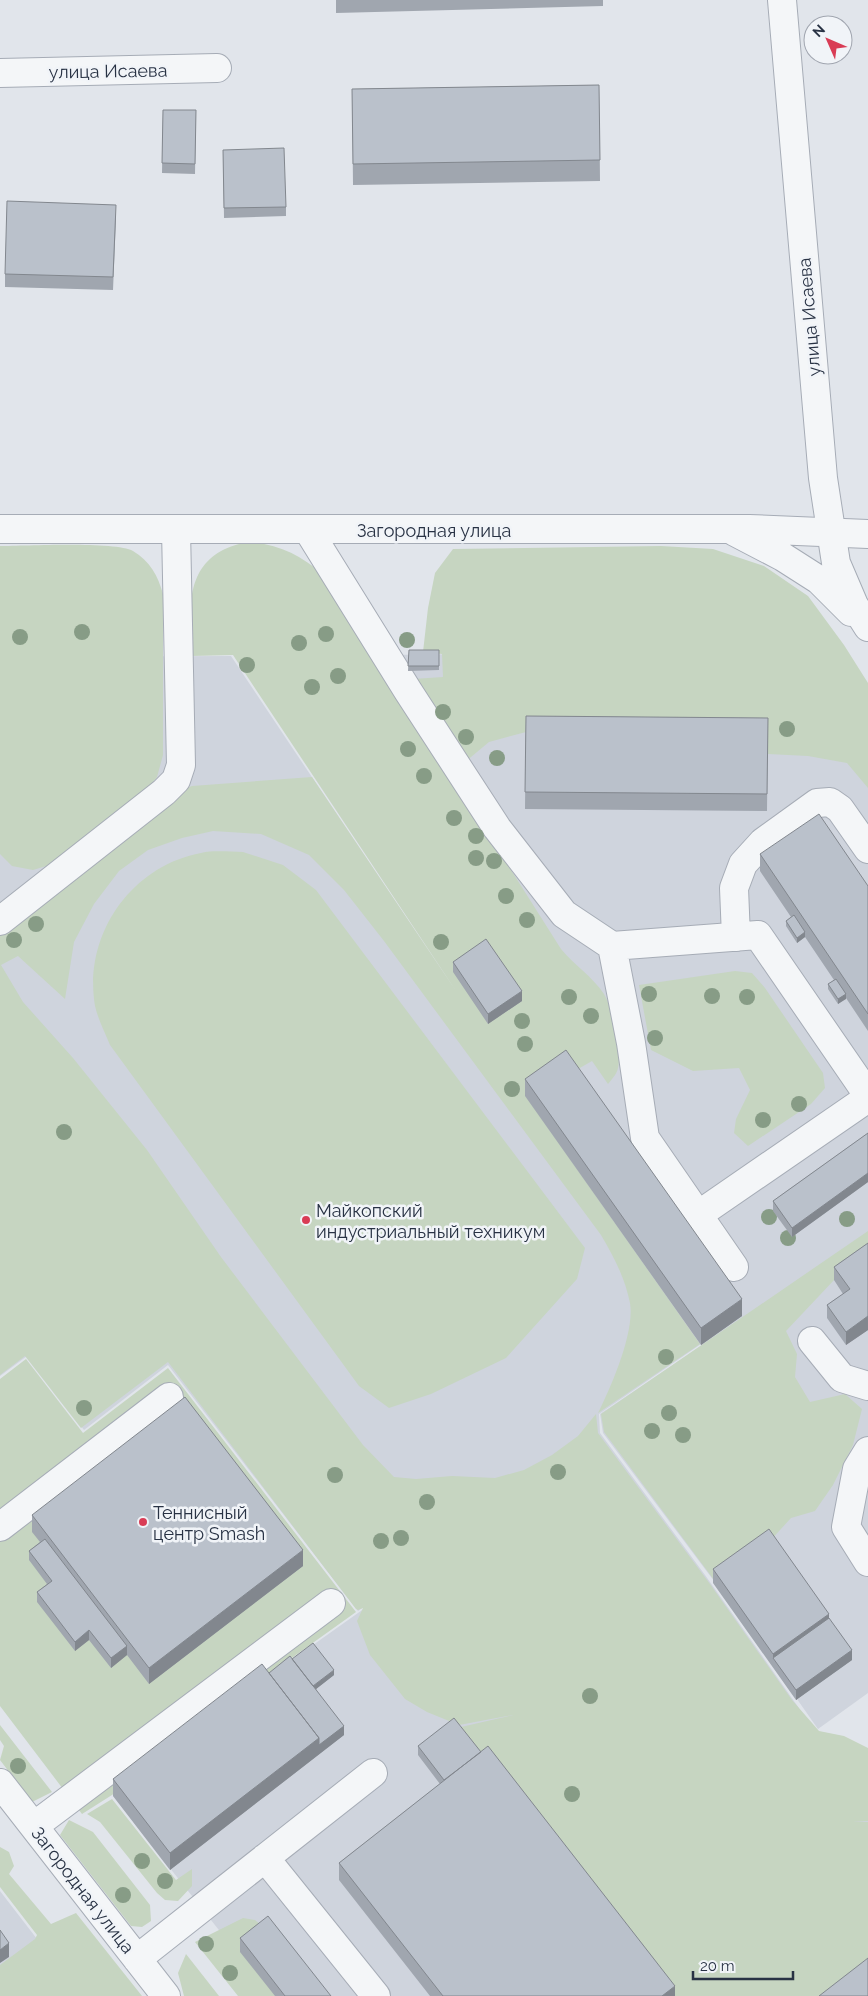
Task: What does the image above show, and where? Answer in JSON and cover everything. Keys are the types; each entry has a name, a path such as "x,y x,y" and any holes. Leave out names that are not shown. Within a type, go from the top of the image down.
{"street":[{"name":"улица Исаева","path":"782,0 823,478 836,563 856,582 854,605 868,627"},
{"name":"улица Исаева","path":"0,73 216,68"},
{"name":"Загородная улица","path":"0,528 176,530 730,529 868,534"},
{"path":"730,529 822,574 856,582"},
{"path":"0,921 164,792 176,780 181,765 176,530"},
{"path":"308,530 408,691 497,828 564,914 612,946 758,935 868,1096 698,1215"},
{"path":"783,556 819,580 853,613 868,632"},
{"path":"736,937 734,888 743,864 763,842 817,803 830,802 840,809 868,849"},
{"path":"612,946 645,1138 734,1267"},
{"path":"812,1341 842,1378 868,1386"},
{"path":"0,1527 169,1398"},
{"path":"868,1451 857,1469 846,1527 868,1562"},
{"path":"17,1817 331,1603"},
{"path":"137,1959 373,1772"},
{"name":"Загородная улица","path":"0,1783 17,1817 166,1996"},
{"path":"265,1858 376,1996"}],"shaded area":[{"name":"Майкопский индустриальный техникум","path":"817,650 868,720 868,1693 818,1729 714,1581 603,1433 600,1414 701,1346 701,1344 599,1414 600,1433 705,1575 868,1806 868,1973 673,1996 365,1606 358,1611 168,1365 84,1430 27,1356 0,1376 0,657 231,656 525,1096 616,1225 386,655"},
{"path":"365,1608 668,1996 271,1996 113,1796 261,1682"},
{"path":"0,1891 81,1996 0,1996"}],"green space":[{"path":"248,542 270,545 289,552 298,556 324,575 561,949 604,994 613,1020 619,1051 618,1068 612,1079 608,1084 592,1061 571,1073 566,1067 525,1095 700,1344 598,1413 621,1359 626,1344 631,1315 628,1294 615,1260 601,1235 384,941 344,890 309,855 261,834 213,831 182,838 148,850 119,871 94,904 74,942 65,999 18,956 1,965 23,1002 73,1058 147,1150 221,1257 363,1445 394,1477 416,1479 452,1476 495,1478 524,1470 552,1455 578,1436 596,1414 598,1433 710,1584 792,1700 819,1731 844,1736 868,1748 868,1821 853,1821 868,1822 868,1972 838,1996 673,1996 461,1727 513,1715 459,1725 427,1712 405,1699 370,1655 357,1621 363,1608 356,1609 168,1362 81,1428 25,1356 0,1375 0,932 176,792 192,786 312,777 456,991 233,655 191,656 191,600 201,569 212,557 227,548"},
{"path":"90,545 123,548 133,551 149,564 159,581 163,594 163,755 157,777 148,789 53,864 33,870 12,866 0,854 0,546"},
{"path":"661,546 713,549 764,566 808,596 844,645 868,683 868,788 847,763 808,756 768,754 768,734 526,732 489,742 465,762 413,679 443,677 442,654 423,652 428,608 435,573 453,549"},
{"path":"206,852 243,852 283,865 316,890 585,1248 577,1279 506,1358 431,1394 389,1408 359,1386 110,1045 95,1006 93,980 97,954 105,930 117,908 134,888 153,872 176,860"},
{"path":"735,971 752,973 765,988 823,1073 825,1088 811,1104 748,1146 734,1133 736,1119 750,1090 739,1068 693,1071 651,1050 639,985"},
{"path":"868,1231 868,1256 835,1279 786,1331 797,1354 795,1377 810,1402 845,1394 862,1409 853,1445 833,1485 815,1511 791,1518 770,1541 714,1580 604,1432 601,1414"},
{"name":"Теннисный центр Smash","path":"26,1359 83,1433 168,1368 356,1612 261,1680 112,1795 82,1814 0,1706 0,1379"},
{"path":"0,1725 52,1792 32,1802 0,1760 4,1746 0,1740"},
{"path":"112,1799 176,1880 192,1869 192,1886 178,1901 165,1900 157,1893 100,1822 87,1814"},
{"path":"69,1820 93,1832 150,1905 151,1921 142,1927 131,1926 60,1835"},
{"path":"0,1847 9,1852 14,1866 9,1874 51,1924 76,1913 142,1996 0,1996 0,1965 35,1939 37,1935 0,1887"},
{"path":"243,1918 255,1920 267,1930 275,1996 238,1996 195,1942"},
{"path":"186,1954 219,1996 184,1996 178,1973"}],"building":[{"path":"599,85 600,160 353,164 352,89"},
{"path":"163,110 196,110 195,164 162,163"},
{"path":"284,148 286,207 224,208 223,150"},
{"path":"7,201 116,205 113,277 5,274"},
{"path":"409,650 439,650 439,666 408,666"},
{"path":"526,716 768,718 767,794 525,792"},
{"path":"819,814 868,886 868,1014 760,854"},
{"path":"794,915 805,932 797,938 786,921"},
{"path":"486,939 522,991 488,1014 453,962"},
{"path":"836,979 846,994 838,999 828,984"},
{"path":"566,1050 742,1299 701,1328 525,1079"},
{"path":"868,1133 868,1173 792,1228 773,1201"},
{"path":"868,1243 868,1316 846,1332 827,1305 850,1289 834,1267"},
{"path":"185,1397 303,1550 149,1668 32,1515"},
{"path":"769,1529 829,1614 773,1654 713,1569"},
{"path":"45,1539 127,1646 111,1658 89,1630 75,1642 37,1592 52,1581 29,1551"},
{"path":"829,1618 852,1650 796,1690 773,1658"},
{"path":"313,1643 334,1670 313,1686 292,1659"},
{"path":"290,1656 344,1726 319,1745 319,1738 269,1673"},
{"path":"262,1664 319,1738 170,1853 113,1779"},
{"path":"454,1718 481,1752 444,1780 418,1746"},
{"path":"488,1746 675,1986 662,1996 443,1996 339,1863"},
{"path":"268,1916 331,1996 285,1996 240,1938"},
{"path":"0,1930 9,1943 0,1950"},
{"path":"868,1958 868,1996 819,1996"}],"place":[{"name":"Майкопский индустриальный техникум","path":"306,1220"},
{"name":"Теннисный центр Smash","path":"143,1522"}]}
